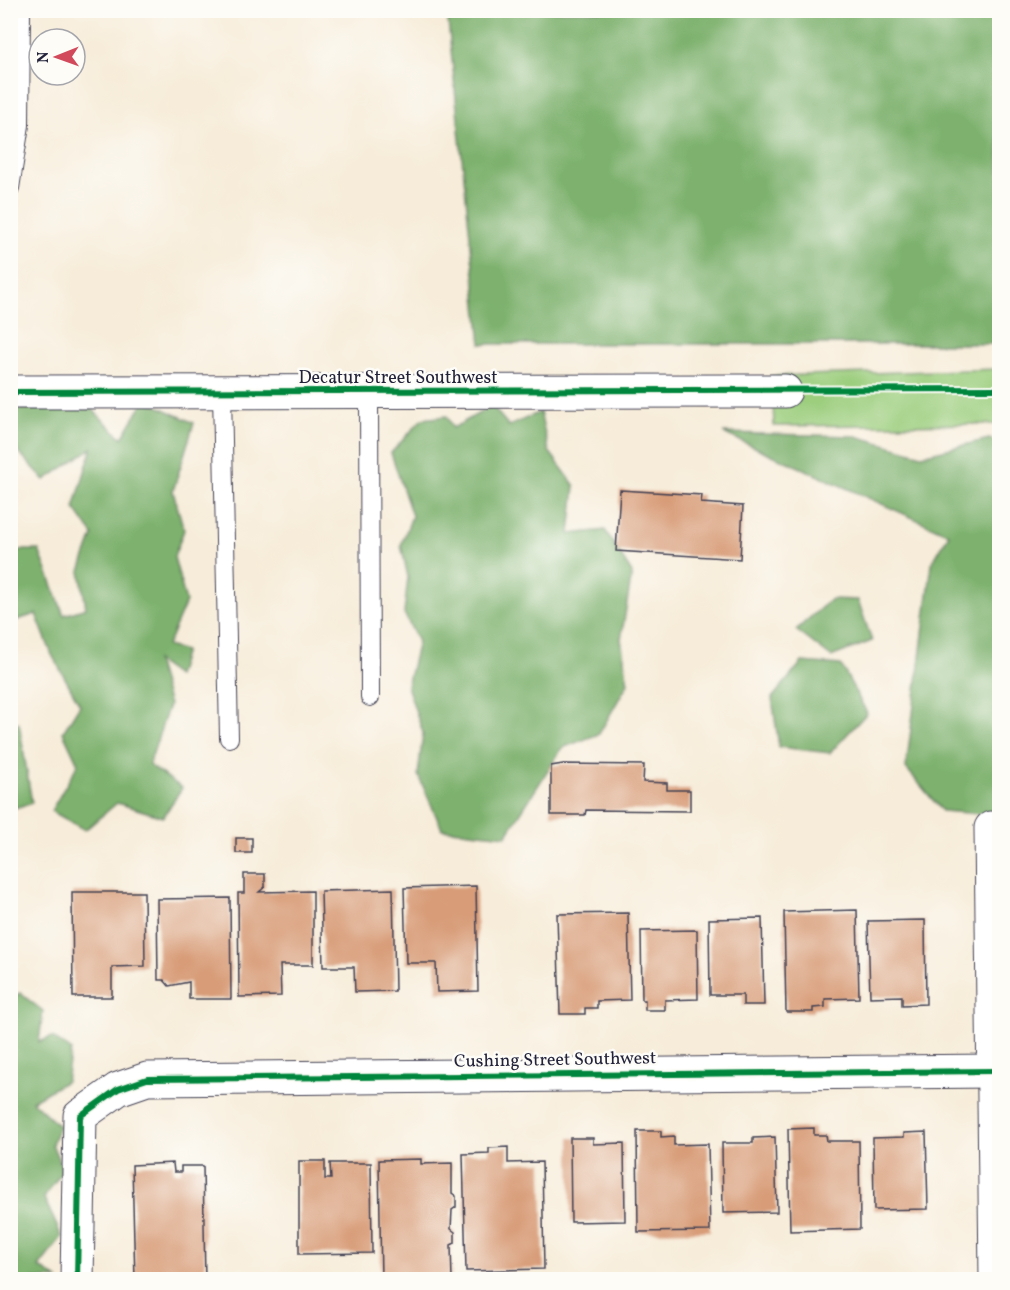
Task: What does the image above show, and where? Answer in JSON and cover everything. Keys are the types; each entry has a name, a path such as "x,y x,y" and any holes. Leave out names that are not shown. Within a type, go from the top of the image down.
{"street":[{"name":"Decatur Street Southwest","path":"10,392 785,391"},
{"path":"991,828 996,1280"},
{"name":"Cushing Street Southwest","path":"77,1280 80,1116 118,1089 147,1079 994,1071"}],"lane":[{"path":"10,188 20,124 21,10"},
{"path":"222,392 229,738"},
{"path":"369,392 370,698"}],"green space":[{"path":"447,11 999,11 999,344 481,344"},
{"path":"999,369 999,424 774,426 772,376"},
{"path":"145,400 194,423 173,491 184,530 174,557 186,602 167,646 185,651 177,676 156,661 169,705 149,765 182,788 163,817 117,803 85,830 51,811 78,764 63,732 80,705 52,655 36,614 11,622 11,550 39,550 64,615 86,608 80,571 93,535 74,508 92,448 45,480 11,444 10,425 16,409 92,409 122,438"},
{"path":"492,406 509,426 540,412 549,451 575,486 570,534 605,530 632,573 621,639 628,683 599,734 562,748 506,836 442,829 418,775 423,733 407,686 418,642 404,613 408,577 401,545 412,516 391,453 422,419 447,416 453,428"},
{"path":"723,433 856,436 922,455 989,439 999,441 999,825 980,814 942,811 906,768 932,563 949,534"},
{"path":"831,599 858,600 872,641 831,657 796,630"},
{"path":"802,662 841,665 867,713 830,753 779,747 772,698"},
{"path":"11,721 19,723 32,803 11,809"},
{"path":"20,993 43,1011 39,1042 52,1037 71,1050 66,1081 32,1101 59,1126 52,1144 63,1170 44,1198 62,1237 39,1267 58,1279 11,1279 10,998"}],"building":[{"path":"620,490 702,495 701,503 743,506 740,559 616,551"},
{"path":"563,764 644,765 643,782 667,783 667,790 690,790 690,811 586,810 585,815 551,815 551,766"},
{"path":"236,838 252,838 252,853 236,853"},
{"path":"244,874 265,874 265,887 259,892 313,891 313,965 280,965 281,996 239,997 238,893 244,893"},
{"path":"476,886 478,991 437,992 436,963 406,963 404,888"},
{"path":"393,889 395,991 355,992 354,967 323,967 321,891"},
{"path":"72,892 144,892 145,966 112,967 112,997 73,997"},
{"path":"230,898 231,999 189,999 189,982 169,986 164,980 158,980 157,899"},
{"path":"857,910 859,998 825,999 825,1007 813,1008 813,1012 786,1012 784,912"},
{"path":"628,913 630,1000 597,1001 597,1008 585,1008 585,1014 560,1014 557,914"},
{"path":"762,918 764,1005 743,1005 743,995 710,995 709,919"},
{"path":"925,920 926,1004 902,1005 902,996 870,997 868,921"},
{"path":"697,930 698,999 665,1000 665,1010 645,1010 645,1000 642,1000 641,931"},
{"path":"814,1128 814,1135 826,1135 827,1141 859,1141 860,1229 790,1231 788,1129"},
{"path":"637,1131 661,1131 661,1137 674,1136 674,1145 708,1144 710,1231 638,1232"},
{"path":"926,1132 928,1209 874,1210 873,1138 904,1137 904,1133"},
{"path":"775,1137 777,1212 723,1213 722,1143 753,1143 753,1138"},
{"path":"570,1138 593,1138 593,1144 624,1143 625,1221 571,1222"},
{"path":"508,1147 508,1163 542,1162 544,1269 466,1271 463,1154 489,1153 489,1148"},
{"path":"421,1159 421,1164 452,1163 452,1193 456,1196 456,1207 452,1210 451,1229 455,1232 455,1243 451,1245 452,1280 381,1280 379,1160"},
{"path":"299,1161 325,1161 325,1179 331,1179 330,1163 371,1163 372,1253 299,1254"},
{"path":"173,1163 174,1172 181,1172 181,1166 203,1166 205,1280 135,1280 132,1165"}],"cycle path":[{"path":"10,392 1000,389"},
{"path":"77,1280 80,1116 118,1089 147,1079 994,1071"}]}
